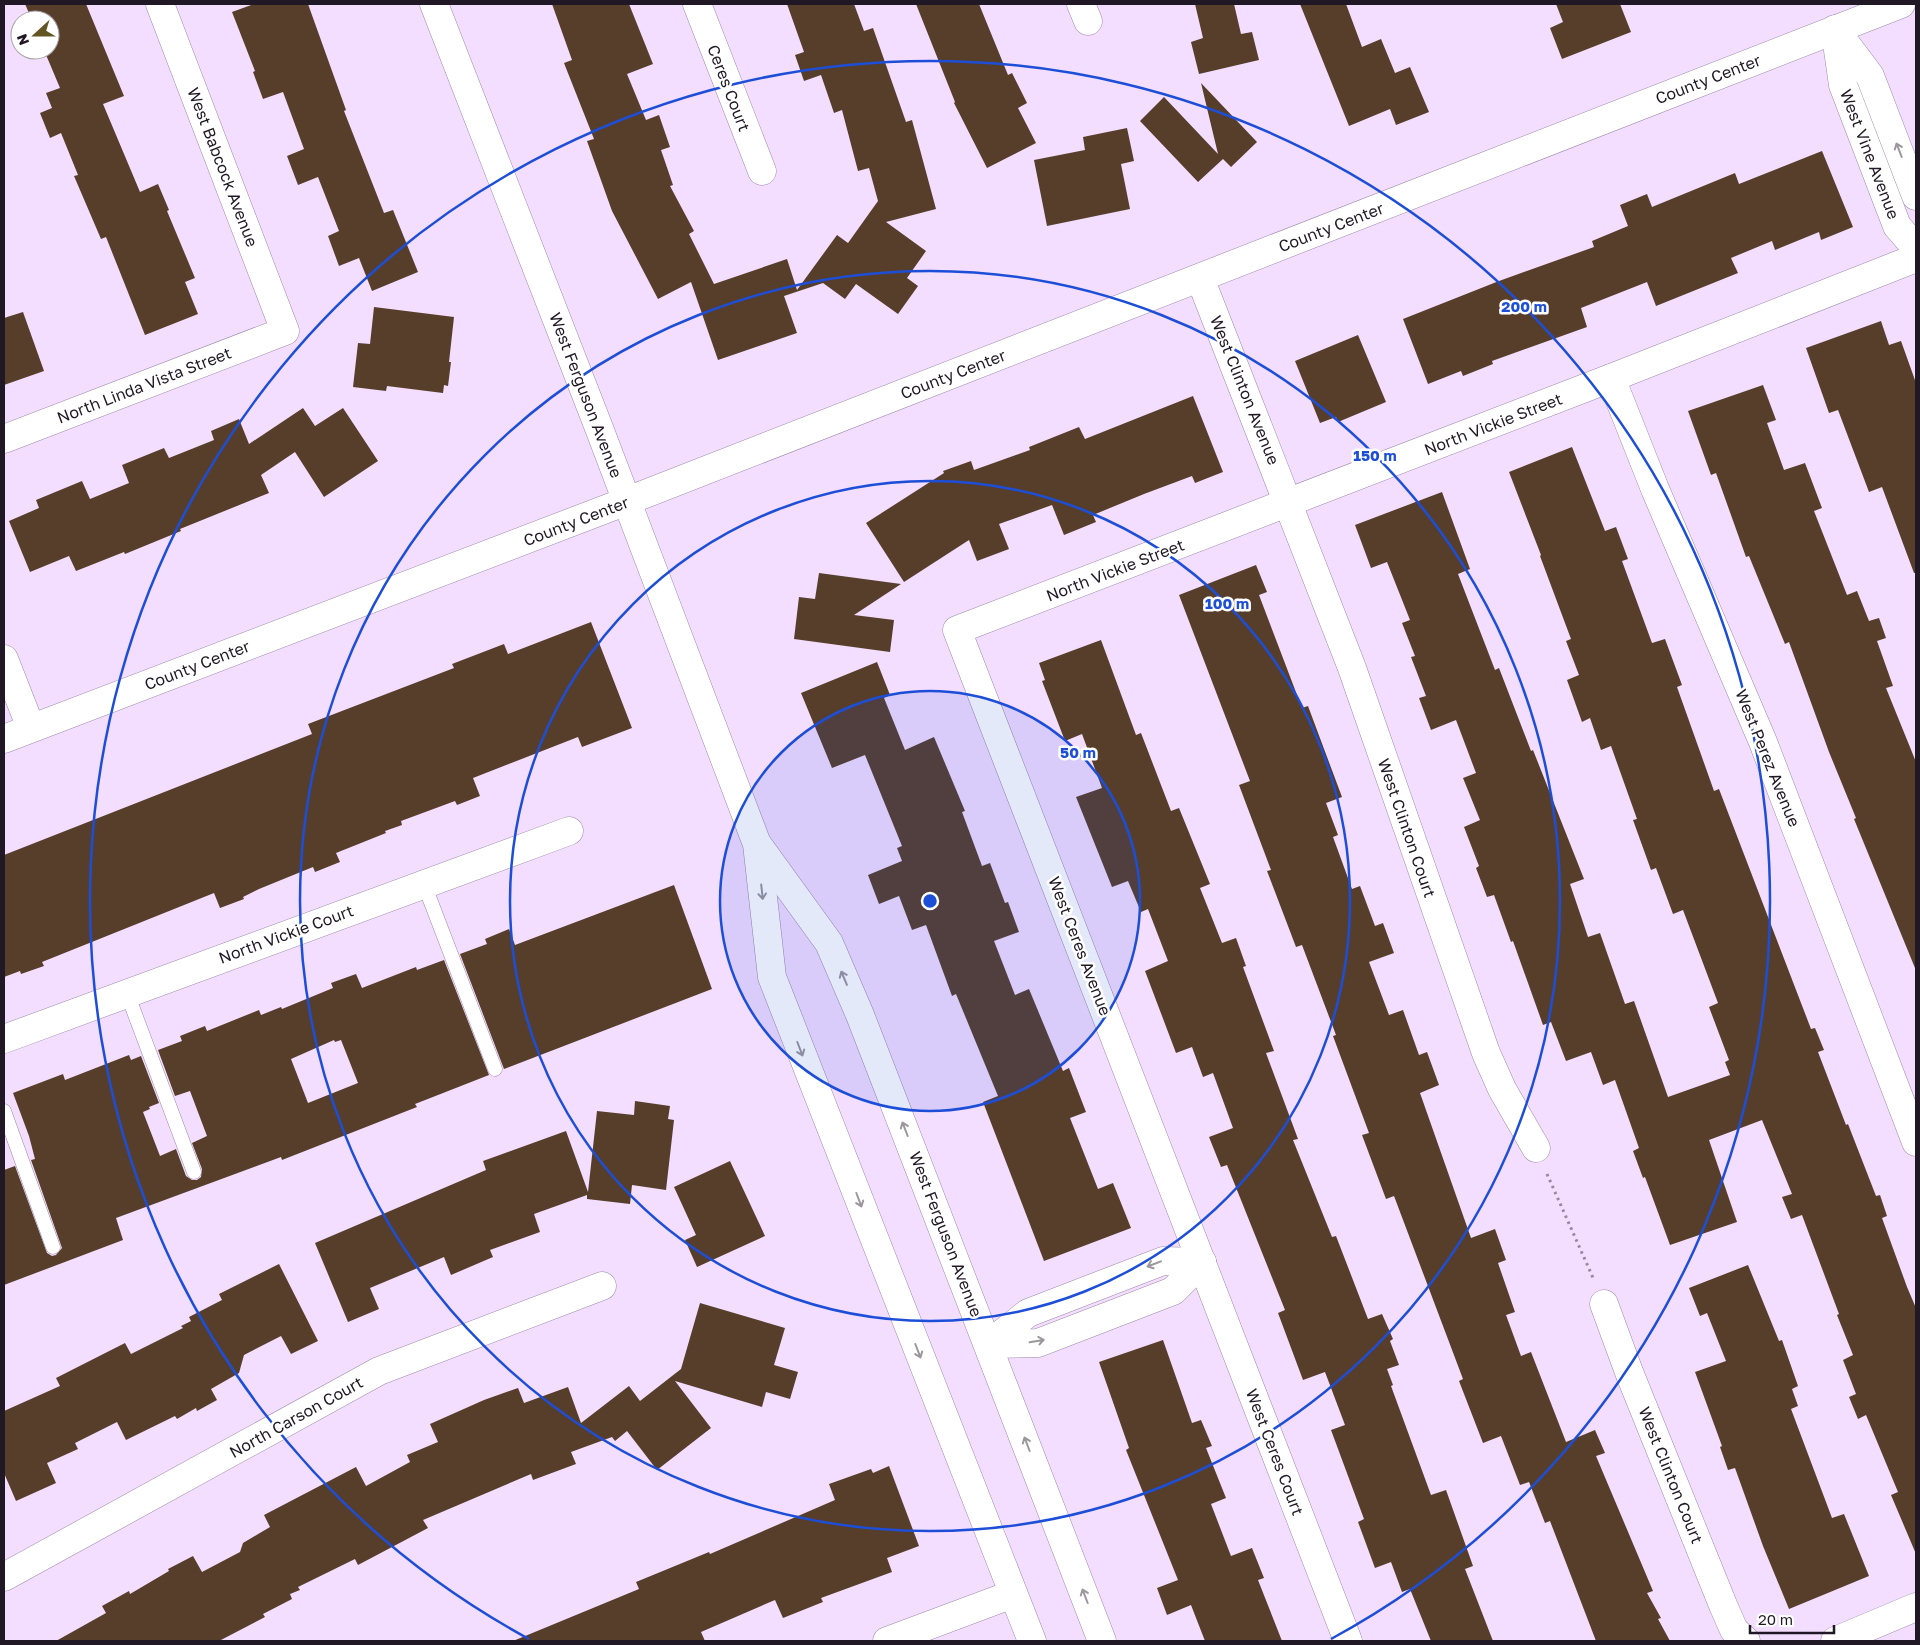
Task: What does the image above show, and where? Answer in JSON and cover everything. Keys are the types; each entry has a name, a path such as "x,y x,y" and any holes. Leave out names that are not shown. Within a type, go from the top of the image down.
{"street":[{"name":"West Babcock Avenue","path":"160,4 285,331"},
{"name":"West Ferguson Avenue","path":"434,4 627,501 757,844 772,977 1032,1641"},
{"name":"Ceres Court","path":"697,4 762,171"},
{"name":"County Center","path":"4,739 627,501 1901,4"},
{"name":"West Vine Avenue","path":"1835,30 1870,76 1916,196"},
{"name":"West Vine Avenue","path":"1835,30 1843,85 1897,226 1916,248"},
{"name":"North Vickie Street","path":"957,630 1611,378 1916,258"},
{"name":"West Clinton Avenue","path":"1200,278 1288,503"},
{"name":"North Linda Vista Street","path":"4,439 285,331"},
{"name":"West Perez Avenue","path":"1611,378 1655,489 1763,742 1916,1142"},
{"name":"West Clinton Court","path":"1288,503 1356,677 1486,1053 1502,1089 1536,1148"},
{"name":"West Ceres Avenue","path":"957,630 1202,1262"},
{"path":"4,659 31,728"},
{"name":"North Vickie Court","path":"4,1039 569,831"},
{"name":"West Ferguson Avenue","path":"757,844 829,943 860,1015 989,1344 1102,1641"},
{"path":"989,1344 1038,1342 1173,1291 1202,1262"},
{"name":"West Ceres Court","path":"1202,1262 1348,1641"},
{"name":"North Carson Court","path":"4,1578 380,1371 602,1286"},
{"name":"West Clinton Court","path":"1604,1304 1629,1372 1723,1605 1734,1630 1746,1641"},
{"path":"887,1641 1013,1594"},
{"path":"1835,1641 1916,1607"}],"lane":[{"path":"424,884 495,1068"},
{"path":"127,993 194,1172"},
{"path":"4,1111 53,1247"}],"path":[{"path":"1536,1148 1604,1304"}],"building":[{"path":"25,4 86,4 124,96 103,104 140,192 158,184 169,210 167,211 195,278 185,282 198,314 145,335 106,237 101,239 74,176 78,175 61,133 50,138 40,113 52,108 46,93 60,88 48,60 60,60 60,10 28,10"},
{"path":"254,4 308,4 346,110 344,111 384,213 393,210 418,272 372,291 359,258 339,266 328,236 339,231 318,177 298,185 287,156 304,149 283,92 263,99 253,72 255,71 232,12"},
{"path":"552,4 629,4 653,64 627,74 646,120 659,115 670,147 661,150 673,185 670,186 694,231 689,234 714,284 787,259 797,290 837,235 848,243 878,201 869,168 858,171 842,110 834,113 821,75 804,81 795,55 804,52 787,4 854,4 864,31 873,28 906,122 912,120 936,209 886,222 926,251 907,278 918,286 898,314 856,284 845,299 823,283 784,296 797,333 718,360 691,282 658,299 612,211 587,141 594,139 564,63 572,60"},
{"path":"916,4 979,4 1008,75 1012,73 1027,103 1018,108 1036,143 987,168 954,103"},
{"path":"1195,4 1234,4 1241,34 1252,32 1259,60 1199,74 1191,42 1203,38"},
{"path":"1300,4 1346,4 1362,47 1381,39 1395,73 1410,67 1429,112 1396,125 1390,109 1349,126"},
{"path":"1556,4 1620,4 1631,32 1562,59 1550,28 1563,22"},
{"path":"1201,83 1257,142 1231,167 1223,159 1198,182 1140,121 1164,97 1218,154"},
{"path":"1127,128 1134,161 1121,164 1130,209 1047,226 1034,160 1085,150 1083,137"},
{"path":"1822,151 1853,227 1821,240 1819,232 1775,250 1772,241 1731,258 1738,273 1656,306 1647,282 1581,308 1587,327 1492,361 1493,364 1463,376 1461,371 1428,384 1403,319 1499,281 1594,247 1592,241 1628,226 1620,205 1647,194 1652,207 1735,173 1739,184"},
{"path":"374,307 454,317 448,386 444,385 443,393 387,386 386,391 353,387 358,343 370,344"},
{"path":"23,312 44,371 4,385 4,318"},
{"path":"1881,321 1889,345 1901,341 1916,383 1916,573 1914,573 1882,487 1869,492 1838,410 1829,413 1806,348"},
{"path":"1358,335 1386,402 1338,422 1336,417 1320,423 1295,361"},
{"path":"1763,385 1776,420 1767,423 1784,470 1805,463 1822,508 1814,511 1847,595 1857,591 1869,621 1879,618 1886,638 1877,641 1893,686 1886,688 1916,762 1916,968 1854,819 1856,818 1829,752 1789,642 1785,644 1749,556 1746,557 1716,473 1711,475 1688,411"},
{"path":"1193,396 1223,472 1195,483 1192,476 1144,494 1093,515 1096,522 1064,535 1052,505 999,524 1009,549 977,561 969,540 904,582 866,523 944,473 943,471 971,461 974,470 1030,450 1029,447 1079,427 1085,439"},
{"path":"303,408 315,426 343,408 378,461 324,497 295,452 261,475 269,493 180,529 181,531 125,554 124,552 76,571 69,556 30,572 9,521 39,508 36,500 82,481 90,499 129,483 122,465 164,448 169,458 214,440 211,431 239,419 249,444"},
{"path":"1572,447 1605,531 1616,527 1628,559 1622,561 1652,643 1665,639 1682,685 1677,687 1714,791 1719,789 1811,1029 1815,1028 1824,1050 1818,1052 1876,1196 1880,1195 1887,1216 1882,1218 1916,1308 1916,1554 1891,1495 1898,1492 1866,1415 1858,1419 1849,1397 1856,1394 1843,1360 1853,1355 1802,1215 1791,1219 1782,1197 1792,1194 1762,1120 1709,1140 1737,1222 1670,1245 1645,1177 1643,1178 1633,1151 1639,1148 1615,1080 1603,1085 1591,1052 1566,1061 1551,1022 1543,1025 1513,941 1511,942 1494,895 1487,897 1476,868 1479,866 1464,827 1480,820 1463,778 1476,773 1456,720 1431,730 1419,698 1426,696 1411,657 1415,656 1402,623 1410,620 1387,562 1371,568 1355,525 1442,492 1470,569 1458,574 1495,670 1499,668 1584,879 1570,884 1588,937 1600,933 1625,1004 1634,1001 1668,1097 1730,1075 1725,1062 1729,1060 1709,1007 1718,1003 1683,910 1673,914 1656,868 1651,870 1633,820 1637,819 1611,746 1601,750 1590,718 1582,722 1567,680 1579,675 1566,641 1571,639 1509,472"},
{"path":"1256,565 1267,592 1259,595 1302,708 1308,706 1342,797 1326,803 1338,835 1333,837 1352,889 1360,886 1375,926 1383,923 1394,953 1369,962 1389,1015 1403,1010 1419,1055 1427,1052 1439,1085 1420,1093 1471,1238 1495,1229 1506,1260 1498,1263 1515,1312 1506,1315 1521,1356 1531,1352 1566,1442 1595,1430 1605,1453 1596,1456 1653,1591 1647,1593 1661,1618 1658,1619 1670,1641 1596,1641 1550,1521 1545,1523 1529,1482 1520,1485 1501,1436 1483,1443 1459,1381 1463,1379 1394,1196 1386,1199 1362,1135 1369,1133 1333,1036 1336,1035 1302,945 1296,947 1267,871 1271,870 1239,785 1250,781 1179,595"},
{"path":"819,573 901,584 854,615 894,620 890,652 794,639 799,597 815,599"},
{"path":"591,622 632,728 582,747 578,737 473,778 480,796 457,805 455,801 401,821 402,825 385,831 386,833 336,853 340,862 315,872 313,867 259,889 243,897 244,899 220,908 214,893 42,962 44,966 21,974 20,971 4,977 4,855 312,734 308,724 454,668 452,664 504,644 508,654"},
{"path":"1101,640 1136,735 1141,733 1171,811 1179,808 1210,884 1200,888 1222,943 1236,938 1246,966 1243,967 1274,1051 1266,1053 1298,1139 1293,1140 1332,1237 1336,1236 1368,1319 1382,1314 1393,1339 1390,1341 1399,1365 1387,1369 1393,1385 1391,1386 1431,1495 1446,1490 1473,1566 1465,1569 1493,1641 1431,1641 1410,1589 1402,1592 1391,1562 1375,1568 1358,1522 1364,1519 1331,1430 1345,1425 1325,1372 1303,1380 1278,1313 1285,1310 1227,1165 1221,1167 1209,1137 1233,1128 1213,1073 1203,1077 1192,1047 1176,1053 1145,971 1168,961 1148,909 1141,912 1128,881 1112,887 1076,797 1102,788 1082,734 1065,741 1042,681 1045,680 1039,663"},
{"path":"877,662 890,695 884,698 905,750 934,737 965,811 962,812 982,866 990,863 1005,903 1008,902 1019,932 994,941 1015,995 1029,989 1063,1071 1069,1068 1086,1112 1070,1118 1098,1189 1113,1183 1131,1228 1044,1261 983,1102 998,1096 956,994 952,996 926,925 912,930 899,896 879,904 868,875 902,861 897,848 902,846 865,755 832,768 801,693"},
{"path":"674,885 712,989 504,1069 460,954 487,944 485,939 509,929 515,945"},
{"path":"444,960 489,1075 415,1104 417,1107 282,1160 281,1157 116,1218 123,1240 4,1285 4,1170 15,1166 47,1253 52,1256 56,1255 62,1248 31,1160 35,1159 29,1136 13,1093 63,1074 65,1080 129,1055 131,1060 141,1056 159,1103 143,1112 160,1156 176,1149 186,1176 192,1180 197,1180 201,1177 202,1169 192,1143 207,1136 190,1091 175,1096 158,1050 182,1041 180,1036 205,1026 207,1031 259,1010 261,1015 281,1007 282,1009 333,988 331,983 356,974 362,988 416,967 417,970","holes":["334,1040 335,1042 341,1040 358,1083 308,1103 291,1059"]},
{"path":"635,1101 670,1106 668,1119 674,1120 666,1190 632,1185 630,1204 587,1199 587,1195 534,1214 540,1232 490,1250 493,1257 451,1275 444,1257 370,1288 379,1309 348,1322 315,1243 486,1170 483,1161 566,1131 588,1192 597,1111 634,1115"},
{"path":"730,1161 765,1236 697,1267 685,1240 696,1235 674,1187"},
{"path":"279,1264 318,1341 291,1354 281,1336 244,1355 239,1373 211,1389 217,1400 197,1411 196,1408 177,1419 175,1416 126,1440 117,1422 75,1443 78,1449 47,1463 56,1483 16,1501 4,1473 4,1411 60,1386 56,1378 125,1343 131,1354 183,1328 181,1326 191,1321 189,1317 222,1300 219,1294"},
{"path":"1748,1265 1779,1341 1782,1340 1798,1386 1792,1389 1798,1406 1791,1409 1832,1518 1844,1514 1869,1576 1789,1609 1763,1546 1735,1468 1728,1470 1720,1447 1722,1446 1695,1372 1726,1361 1707,1313 1700,1316 1689,1288"},
{"path":"700,1303 785,1328 774,1365 798,1372 790,1399 766,1392 762,1407 675,1381 711,1428 657,1470 627,1431 615,1441 612,1437 571,1452 576,1464 533,1480 531,1474 423,1520 428,1528 358,1565 355,1559 298,1587 300,1590 290,1594 292,1599 263,1614 265,1617 219,1641 56,1641 106,1613 102,1606 129,1591 130,1594 169,1571 168,1569 193,1556 202,1572 240,1552 243,1543 270,1527 264,1515 356,1467 366,1486 410,1462 407,1455 438,1442 430,1424 484,1400 518,1388 524,1403 568,1387 581,1423 629,1386 640,1401 681,1369"},
{"path":"1163,1340 1192,1423 1201,1420 1212,1446 1206,1448 1226,1498 1211,1504 1231,1556 1252,1548 1264,1578 1258,1580 1282,1641 1205,1641 1191,1605 1167,1615 1157,1588 1178,1580 1126,1450 1129,1448 1099,1362"},
{"path":"889,1466 919,1546 887,1558 892,1572 821,1598 823,1602 783,1618 775,1600 701,1632 705,1641 513,1641 639,1589 636,1582 709,1552 710,1554 835,1500 829,1484 871,1469 873,1473"}]}
